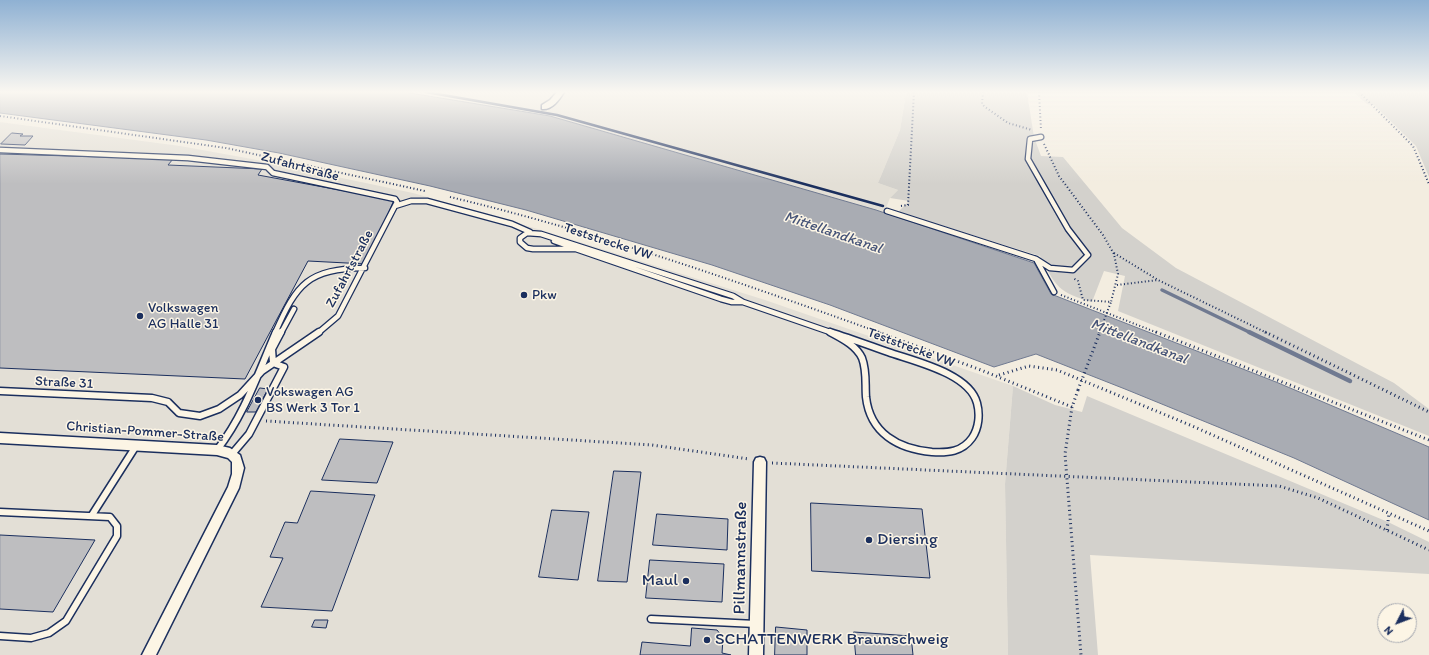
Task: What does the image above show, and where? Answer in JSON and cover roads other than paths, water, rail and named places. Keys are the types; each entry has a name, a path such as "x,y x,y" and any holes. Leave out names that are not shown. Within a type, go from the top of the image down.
{"street":[{"name":"Christian-Pommer-Straße","path":"0,438 217,450 232,454 239,463 238,474 233,488 149,655"},
{"name":"Pillmannstraße","path":"756,655 760,462"}],"lane":[{"path":"887,212 1036,259 1050,268 1072,270 1088,256 1068,229 1028,159 1030,139 1041,136"},
{"name":"Zufahrtsraße","path":"0,150 188,158 267,167 273,173 355,192 395,199 397,202 395,206"},
{"name":"Teststrecke VW","path":"395,206 406,202 427,201 512,224 532,233 576,249 721,299 732,302 744,302 751,305 773,312 781,315 810,325 847,338 951,374 968,386 975,397 979,410 978,423 975,433 969,443 959,450 948,452 917,450 894,442 878,429 867,410 863,364 860,355 854,347 824,330 751,305 733,296 541,234 532,233 520,238 520,242 527,248 543,250 576,249"},
{"name":"Zufahrtstraße","path":"256,377 273,363 329,325 338,316 360,274 365,268 395,206"},
{"path":"1036,259 1054,292"},
{"path":"217,450 230,434 241,415 273,334 296,291 303,284 331,271 342,268 365,268"},
{"path":"232,454 249,434 284,367 273,363 272,349 294,309"},
{"name":"Straße 31","path":"0,391 152,398 168,402 179,413 200,416 219,409 240,395 256,377"},
{"path":"92,515 137,445"},
{"path":"0,512 110,517 117,526 117,536 66,621 49,633 31,638 0,636"},
{"path":"651,619 757,624"}],"water":[{"name":"Mittellandkanal","path":"73,123 573,123 876,210 1034,263 1051,294 1276,382 1429,447 1429,520 1294,458 1036,354 994,367 830,305 712,265 526,210 430,186 279,153 206,140"}],"waterway":[{"path":"1162,290 1251,333"},
{"path":"1249,332 1350,381"}],"railway":[{"path":"584,123 883,206"}],"place":[{"name":"Pkw","path":"524,295"},
{"name":"Volkswagen AG Halle 31","path":"140,316"},
{"name":"Vokswagen AG BS Werk 3 Tor 1","path":"258,400"},
{"name":"Diersing","path":"869,540"},
{"name":"Maul","path":"686,581"},
{"name":"SCHATTENWERK Braunschweig","path":"707,640"}]}
